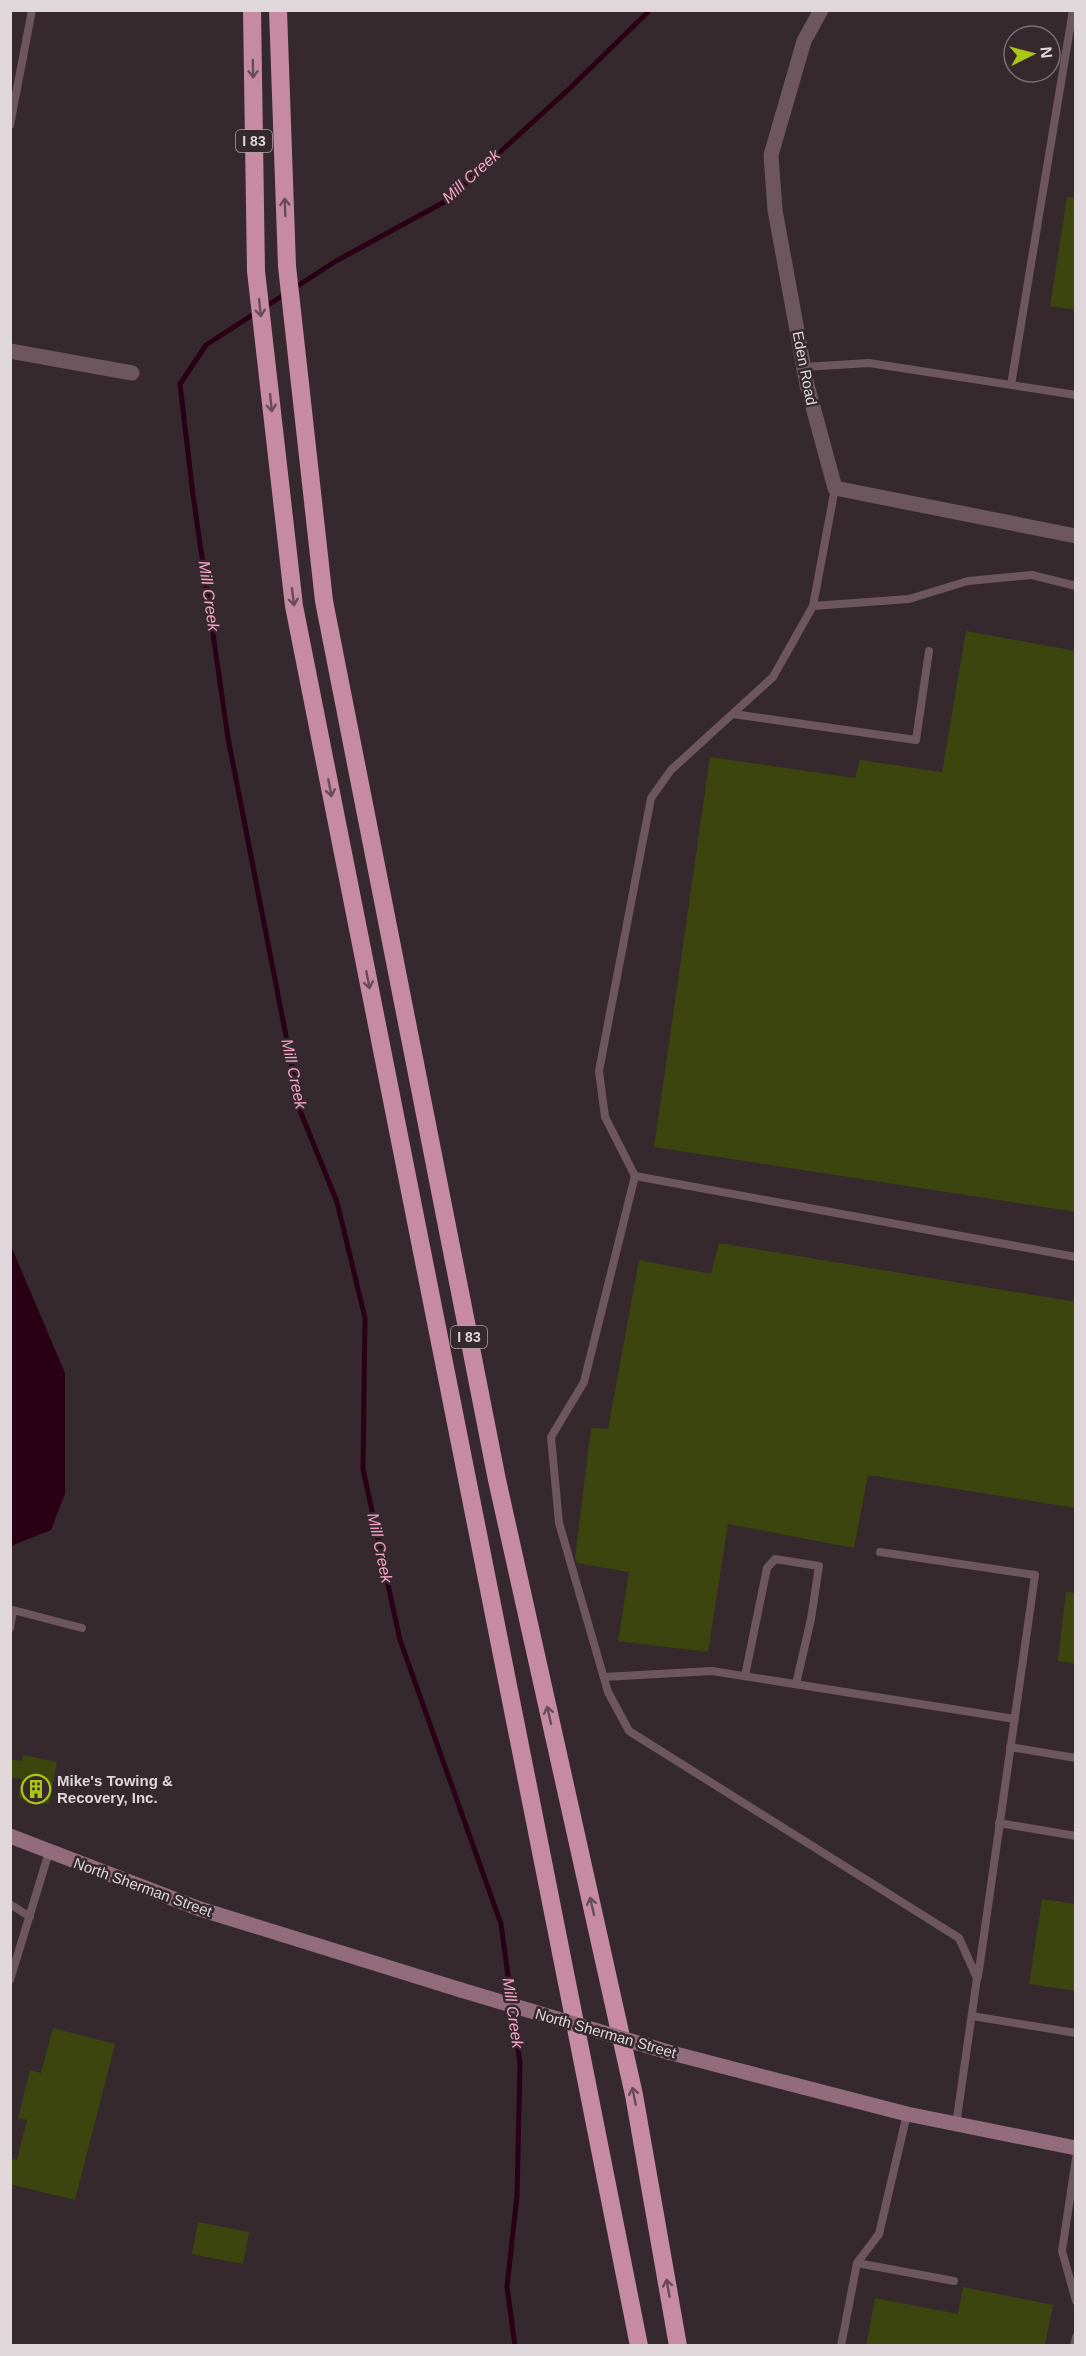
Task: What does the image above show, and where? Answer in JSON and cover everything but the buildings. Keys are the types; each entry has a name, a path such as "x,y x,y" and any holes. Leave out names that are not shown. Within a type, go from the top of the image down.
{"highway":[{"name":"I 83","path":"252,10 256,272 294,606 639,2346"},
{"name":"I 83","path":"278,10 287,266 324,601 497,1480 634,2095 678,2346"}],"main road":[{"name":"North Sherman Street","path":"10,1836 200,1910 668,2052 907,2114 1076,2148"}],"street":[{"name":"Eden Road","path":"821,10 804,41 771,155 775,210 804,367 835,488"},
{"path":"10,351 132,373"},
{"path":"835,488 1076,536"}],"lane":[{"path":"10,125 32,10"},
{"path":"1011,385 1073,10"},
{"path":"804,367 869,363 1076,395"},
{"path":"835,488 813,606 773,677 671,770 651,798 599,1071 605,1117 635,1176 584,1382 551,1437 559,1523 608,1692 629,1731 959,1938 977,1978"},
{"path":"813,606 909,599 968,581 1032,575 1076,586"},
{"path":"733,714 916,740 929,651"},
{"path":"635,1176 1076,1257"},
{"path":"880,1552 1035,1575 956,2125"},
{"path":"745,1676 767,1568 775,1560 808,1564 819,1566 811,1619 796,1684"},
{"path":"10,1628 13,1610 82,1628"},
{"path":"604,1677 712,1671 1014,1719"},
{"path":"1010,1747 1076,1758"},
{"path":"999,1823 1076,1836"},
{"path":"10,1980 49,1852"},
{"path":"10,1904 30,1917"},
{"path":"972,2016 1076,2033"},
{"path":"841,2346 857,2263 879,2234 907,2114"},
{"path":"1076,2158 1062,2252 1076,2301"},
{"path":"857,2263 954,2281"},
{"path":"1074,2346 1076,2337"}],"shaded area":[{"path":"11,1246 65,1373 65,1494 51,1530 11,1546"}],"waterway":[{"name":"Mill Creek","path":"265,307 336,261 446,201 568,90 650,10"},
{"name":"Mill Creek","path":"257,312 206,345 180,384 193,495 228,738 301,1113 337,1202 365,1318 363,1469 400,1640 501,1924 520,2064 517,2196 507,2287 515,2346"}],"place":[{"name":"Mike's Towing & Recovery, Inc.","path":"36,1789"}]}
